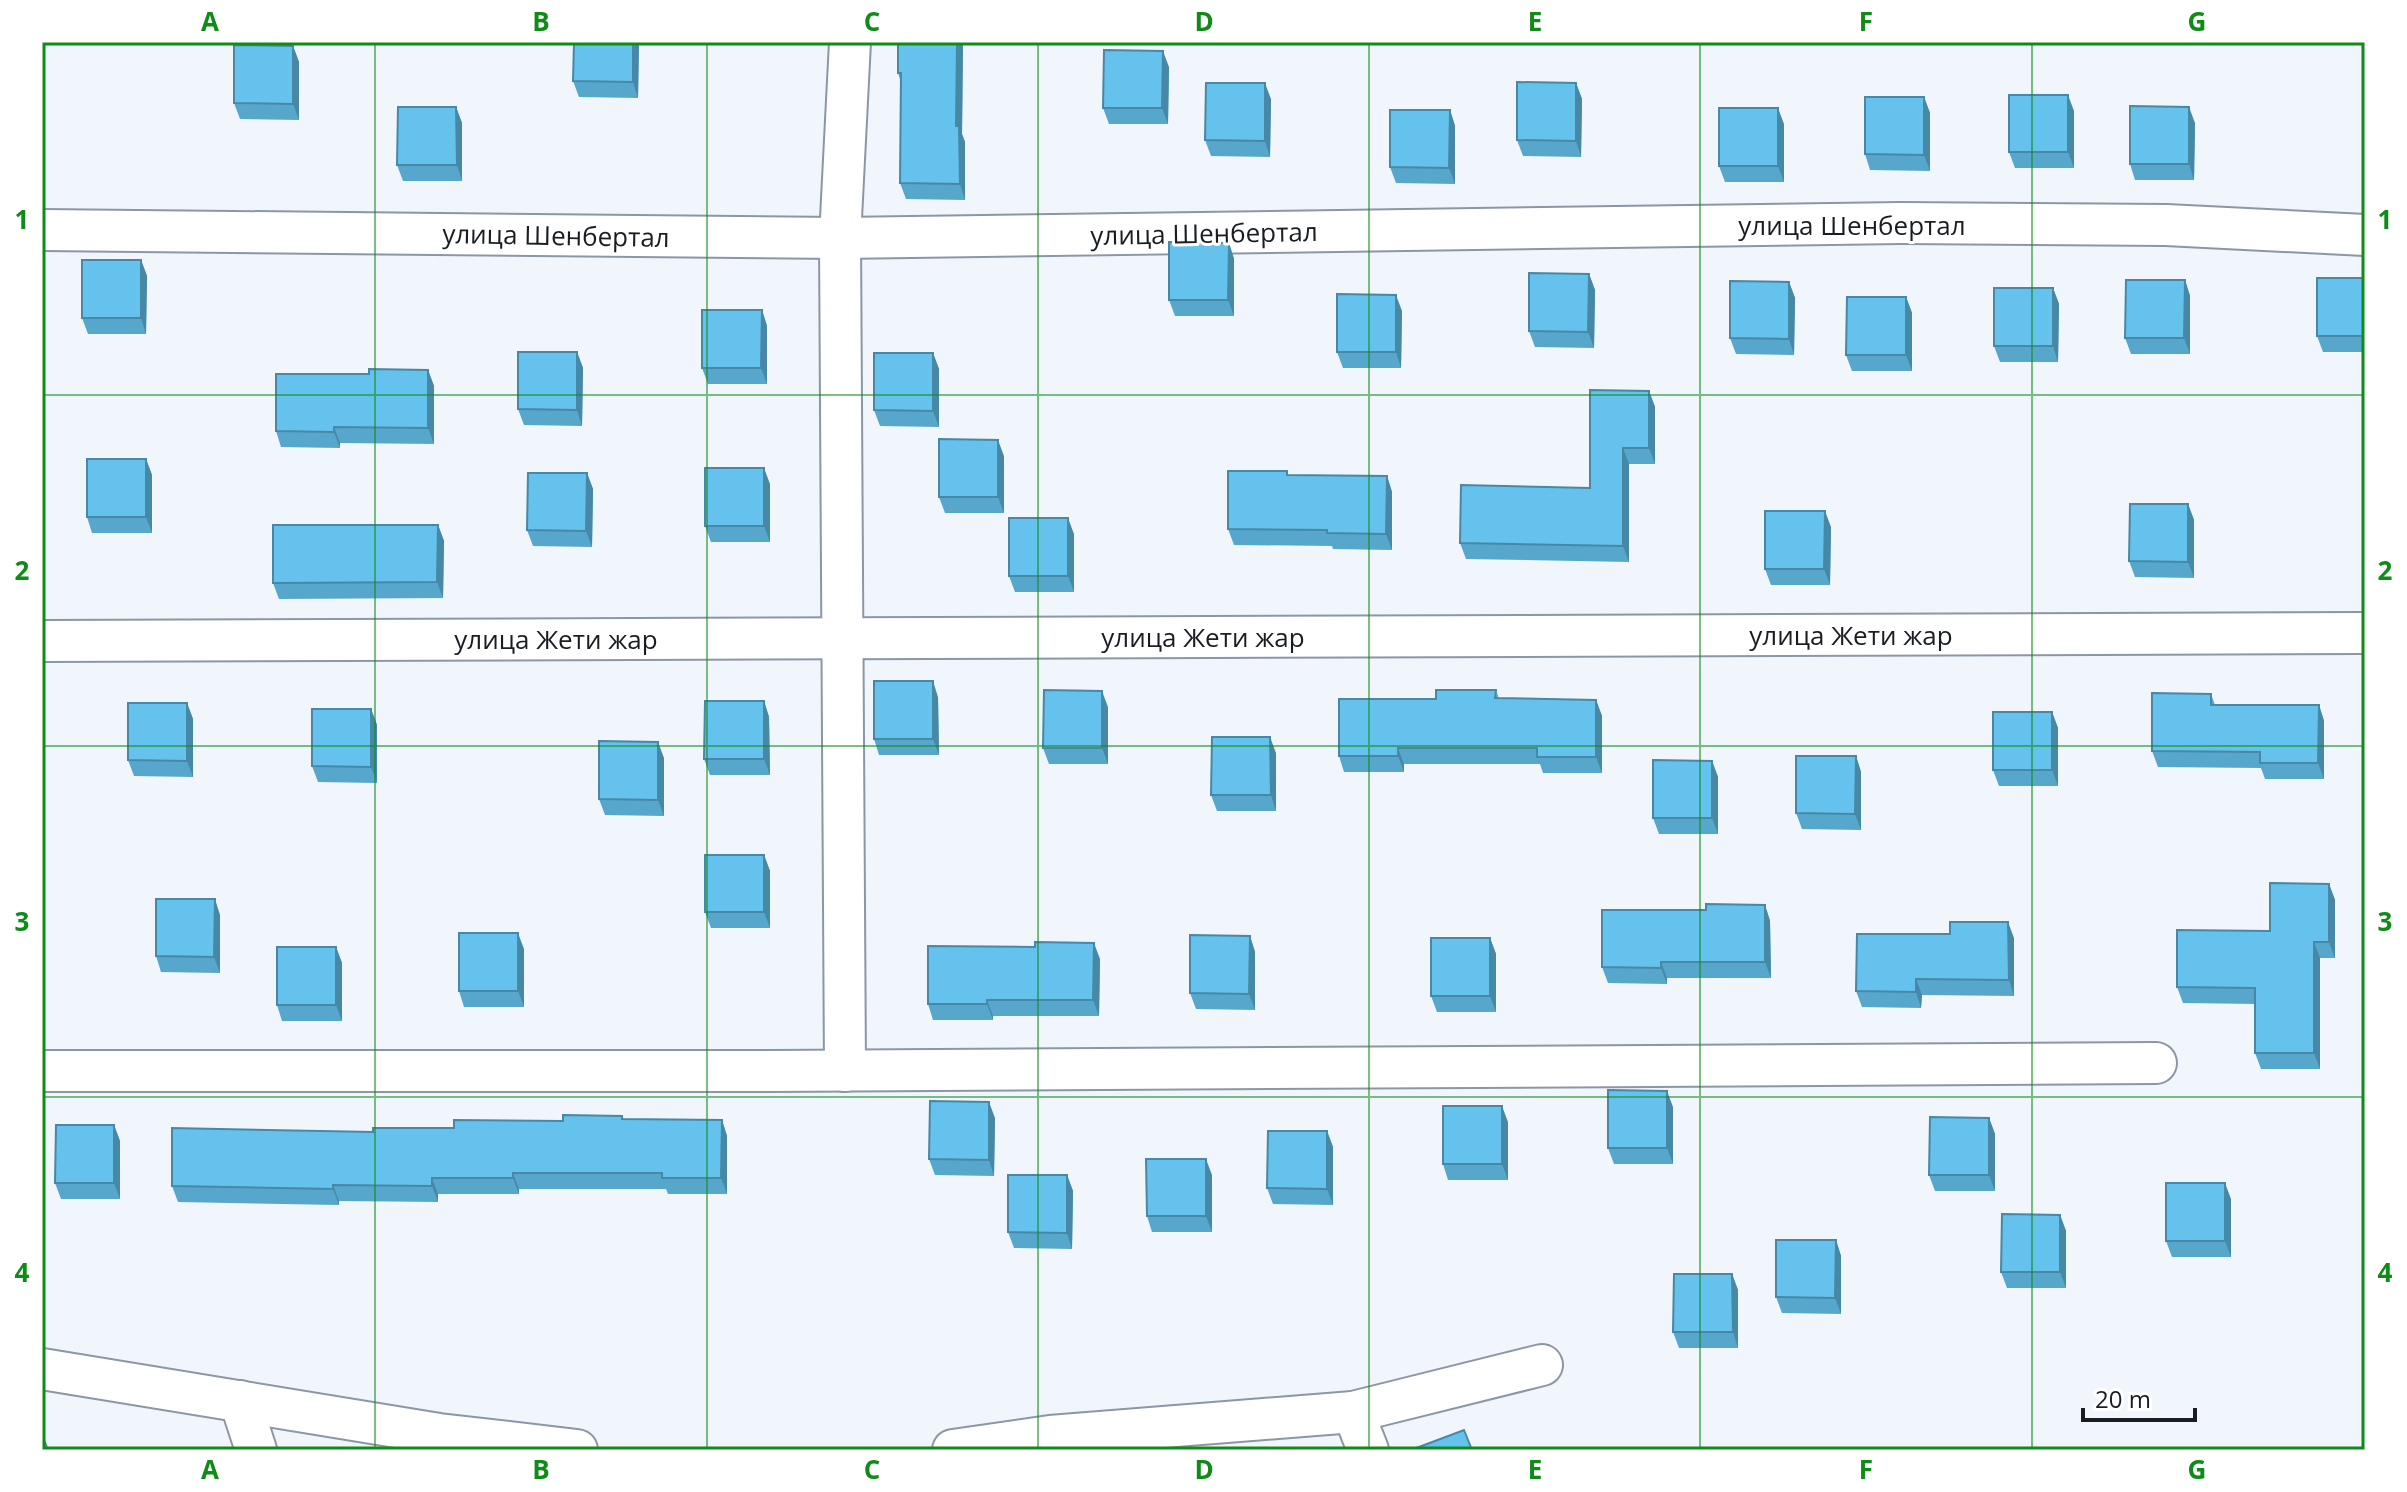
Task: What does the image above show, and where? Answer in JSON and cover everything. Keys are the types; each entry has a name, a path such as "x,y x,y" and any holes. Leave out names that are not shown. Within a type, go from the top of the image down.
{"street":[{"path":"845,1071 840,238 850,42"},
{"name":"улица Шенбертал","path":"42,230 840,238 1901,223 2166,225 2365,235"},
{"name":"улица Жети жар","path":"42,641 2365,633"},
{"path":"42,1071 845,1071 2156,1063"},
{"path":"953,1450 1050,1436 1353,1412 1542,1365"},
{"path":"42,1369 439,1434 577,1450"},
{"path":"240,1401 256,1450"},
{"path":"1353,1412 1368,1450"}],"building":[{"path":"574,42 633,42 633,82 573,81"},
{"path":"898,42 957,42 956,126 959,126 960,184 900,183 901,73 898,73"},
{"path":"234,45 293,46 293,104 234,103"},
{"path":"1104,50 1163,51 1162,108 1103,108"},
{"path":"1517,82 1576,83 1576,141 1517,140"},
{"path":"1206,83 1265,83 1265,141 1205,140"},
{"path":"2009,95 2068,95 2068,152 2009,152"},
{"path":"1865,97 1924,97 1924,155 1865,154"},
{"path":"2130,106 2189,107 2189,164 2130,164"},
{"path":"398,107 456,107 457,165 397,165"},
{"path":"1719,108 1778,108 1778,166 1719,166"},
{"path":"1390,110 1450,110 1449,168 1390,167"},
{"path":"1169,242 1229,243 1228,300 1169,300"},
{"path":"82,260 141,260 141,318 82,318"},
{"path":"1529,273 1589,274 1588,332 1529,331"},
{"path":"2317,278 2365,278 2365,336 2317,336"},
{"path":"2126,280 2185,280 2184,338 2125,338"},
{"path":"1730,281 1789,282 1789,339 1730,338"},
{"path":"1994,288 2053,288 2053,346 1994,346"},
{"path":"1337,294 1396,295 1396,352 1337,352"},
{"path":"1847,297 1906,297 1906,355 1846,355"},
{"path":"702,310 762,310 761,368 702,368"},
{"path":"518,352 577,352 577,410 518,409"},
{"path":"874,353 933,353 933,411 874,410"},
{"path":"369,369 428,370 428,428 334,427 334,432 276,431 276,374 369,374"},
{"path":"1590,390 1649,391 1649,448 1623,448 1623,546 1460,543 1461,485 1590,488"},
{"path":"939,439 998,440 998,497 939,497"},
{"path":"87,459 146,459 146,517 87,517"},
{"path":"705,468 764,468 764,526 705,526"},
{"path":"1228,471 1387,476 1386,534 1228,529"},
{"path":"528,473 587,473 586,531 527,530"},
{"path":"2130,504 2188,504 2188,562 2129,561"},
{"path":"1765,511 1825,511 1824,569 1765,569"},
{"path":"1009,518 1068,518 1068,576 1009,576"},
{"path":"273,525 438,525 437,582 273,583"},
{"path":"874,681 933,681 933,739 874,739"},
{"path":"1044,690 1102,691 1102,748 1043,748"},
{"path":"1436,690 1496,690 1495,698 1596,700 1596,757 1537,757 1537,748 1398,748 1398,756 1339,756 1339,699 1436,699"},
{"path":"2152,693 2211,694 2211,705 2319,705 2318,763 2260,763 2260,752 2152,751"},
{"path":"705,701 764,701 764,759 704,759"},
{"path":"128,703 187,703 187,761 128,760"},
{"path":"312,709 371,709 371,767 312,766"},
{"path":"1993,712 2052,712 2052,770 1993,770"},
{"path":"1212,737 1270,737 1271,795 1211,795"},
{"path":"599,741 658,742 658,800 599,799"},
{"path":"1796,756 1856,756 1855,814 1796,813"},
{"path":"1653,760 1712,761 1712,818 1653,818"},
{"path":"705,855 764,855 764,912 705,912"},
{"path":"2270,883 2329,884 2329,942 2314,942 2314,1053 2255,1053 2255,988 2177,987 2177,930 2270,931"},
{"path":"156,899 215,899 214,957 156,956"},
{"path":"1706,904 1765,905 1765,962 1661,962 1661,968 1602,967 1602,910 1706,910"},
{"path":"1950,922 2008,922 2009,980 1916,979 1916,992 1856,991 1857,934 1950,934"},
{"path":"459,933 518,933 518,991 459,991"},
{"path":"1190,935 1250,936 1249,994 1190,993"},
{"path":"1431,938 1490,938 1490,996 1431,996"},
{"path":"1035,942 1094,943 1093,1000 987,1000 987,1004 928,1004 928,946 1035,947"},
{"path":"277,947 336,947 336,1005 277,1005"},
{"path":"1608,1090 1667,1091 1667,1148 1608,1148"},
{"path":"930,1101 989,1102 989,1160 929,1159"},
{"path":"1443,1106 1502,1106 1502,1164 1443,1164"},
{"path":"563,1115 722,1120 721,1178 662,1178 662,1173 513,1173 513,1178 432,1178 432,1186 333,1185 333,1189 172,1186 172,1128 373,1132 373,1128 454,1128 454,1120 563,1121"},
{"path":"1930,1117 1989,1118 1989,1175 1929,1175"},
{"path":"56,1125 114,1125 114,1183 55,1183"},
{"path":"1268,1131 1327,1131 1327,1189 1267,1188"},
{"path":"1146,1159 1206,1159 1206,1216 1147,1216"},
{"path":"1008,1175 1067,1175 1067,1233 1008,1232"},
{"path":"2166,1183 2225,1183 2225,1241 2166,1241"},
{"path":"2002,1214 2060,1215 2060,1272 2001,1272"},
{"path":"1776,1240 1836,1240 1835,1298 1776,1297"},
{"path":"1674,1274 1732,1274 1733,1332 1673,1332"},
{"path":"1464,1430 1472,1450 1411,1450"},
{"path":"42,1435 48,1450 42,1450"}]}
